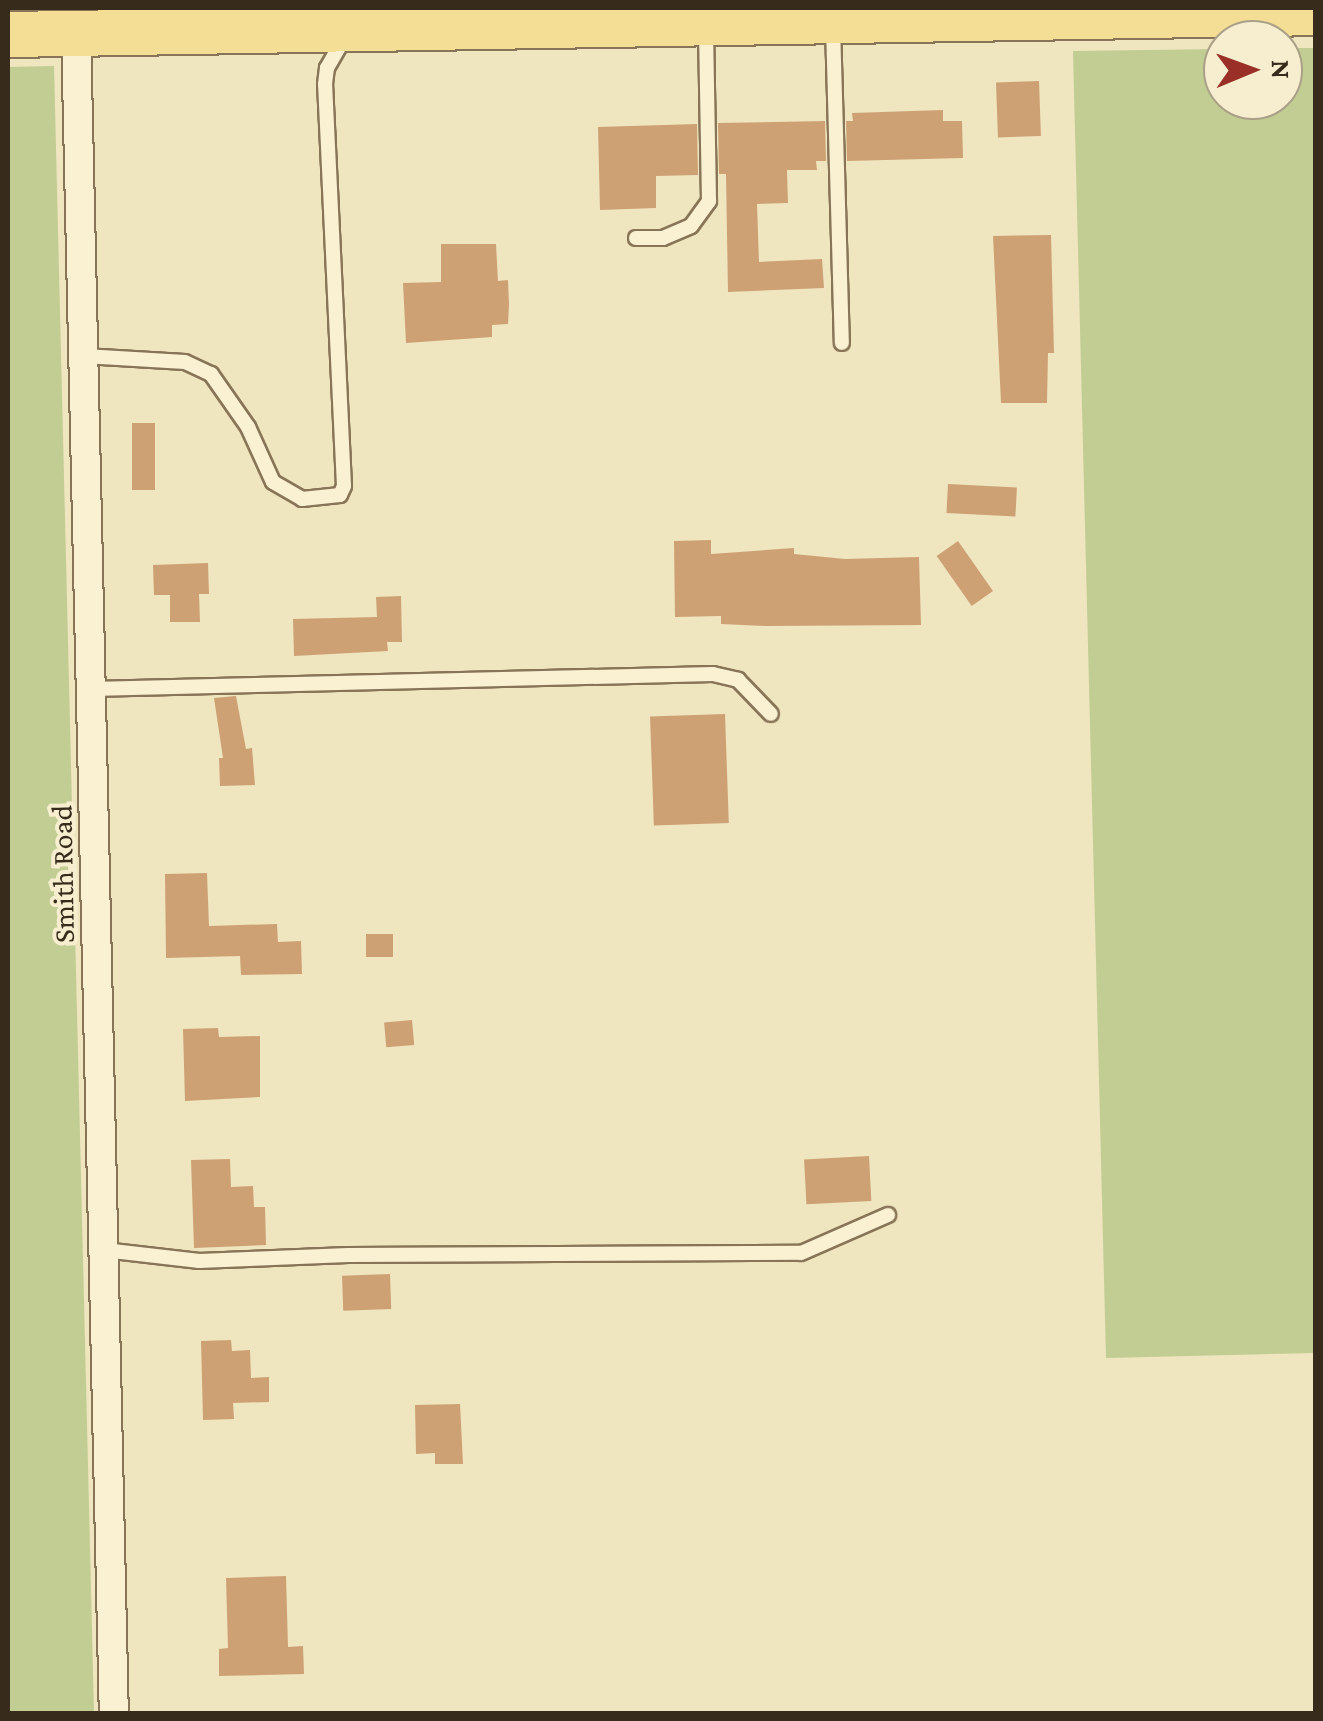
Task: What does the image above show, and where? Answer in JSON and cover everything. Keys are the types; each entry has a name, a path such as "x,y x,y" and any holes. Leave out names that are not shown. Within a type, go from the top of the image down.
{"main road":[{"path":"8,34 76,26 355,28 1316,12"}],"street":[{"name":"Smith Road","path":"76,26 114,1714"}],"lane":[{"path":"833,20 842,343"},
{"path":"636,238 663,238 691,226 708,201 706,22"},
{"path":"84,356 185,362 211,374 248,427 273,482 302,499 340,495 344,486 325,84 334,54 355,28"},
{"path":"91,689 713,674 738,680 771,714"},
{"path":"104,1250 199,1261 348,1255 801,1253 888,1215"}],"green space":[{"path":"1303,48 1316,48 1315,1353 1106,1358 1073,51 1203,49 1203,120 1303,120"},
{"path":"54,66 94,1713 8,1714 8,67"}],"building":[{"path":"1039,81 1041,136 998,137 996,83"},
{"path":"943,110 943,121 962,121 963,158 847,161 846,121 853,121 852,113"},
{"path":"825,121 826,161 816,161 817,170 787,170 788,203 757,204 759,262 822,259 824,288 728,292 726,174 719,174 718,123"},
{"path":"697,124 698,175 656,176 656,208 600,210 598,127"},
{"path":"1051,235 1054,353 1048,353 1047,403 1001,403 993,236"},
{"path":"441,244 496,244 498,281 508,280 509,304 508,324 492,325 492,337 406,343 403,283 441,282"},
{"path":"132,423 155,423 155,490 132,490"},
{"path":"948,484 1017,488 1015,517 946,513"},
{"path":"711,540 711,554 794,548 794,554 845,559 919,557 921,625 766,626 721,624 721,616 675,617 674,541"},
{"path":"958,541 993,591 972,606 937,556"},
{"path":"208,563 209,594 199,594 200,622 170,622 170,595 154,595 153,565"},
{"path":"401,596 402,642 387,642 388,651 294,656 293,619 377,617 376,597"},
{"path":"236,696 246,749 252,748 255,785 220,786 219,758 223,758 214,698"},
{"path":"725,714 729,823 654,826 650,717"},
{"path":"207,873 209,926 277,924 278,942 301,941 302,974 241,975 240,956 166,958 165,874"},
{"path":"366,934 393,934 393,957 366,957"},
{"path":"412,1020 414,1045 386,1047 384,1022"},
{"path":"218,1028 219,1037 260,1036 260,1097 185,1101 183,1029"},
{"path":"869,1156 871,1201 806,1204 804,1159"},
{"path":"230,1159 231,1187 253,1186 254,1207 265,1207 266,1245 194,1248 191,1160"},
{"path":"390,1274 391,1309 343,1311 342,1276"},
{"path":"231,1340 232,1351 250,1350 251,1378 269,1377 269,1402 233,1403 234,1419 203,1420 201,1341"},
{"path":"460,1404 463,1464 435,1464 435,1453 416,1454 415,1405"},
{"path":"286,1576 288,1647 303,1646 304,1674 219,1676 219,1649 228,1648 226,1578"}]}
